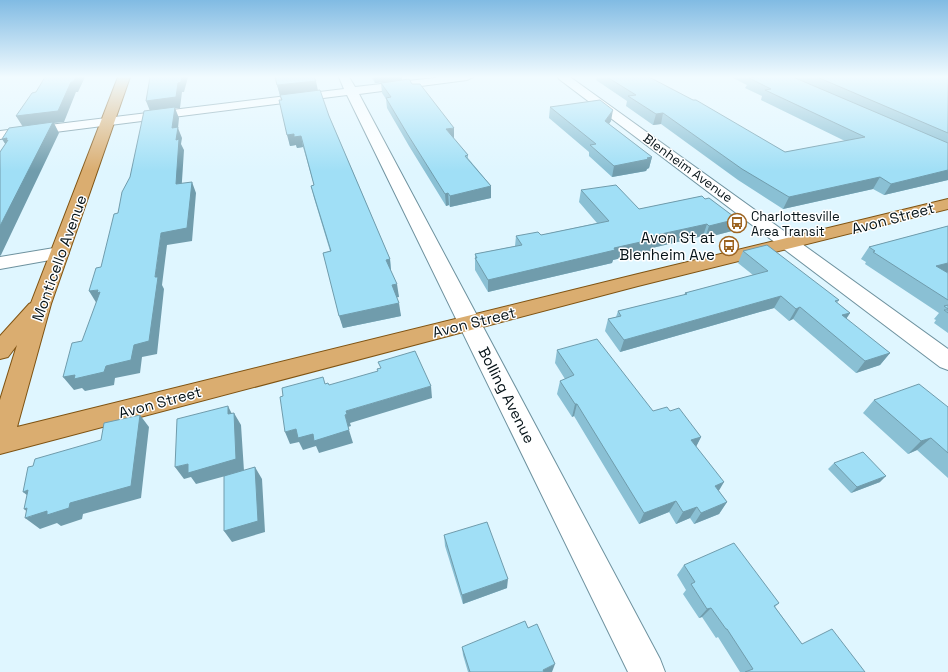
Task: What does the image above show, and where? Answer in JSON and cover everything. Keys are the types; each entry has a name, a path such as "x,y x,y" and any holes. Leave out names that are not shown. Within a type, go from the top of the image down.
{"main road":[{"name":"Monticello Avenue","path":"0,442 41,304 113,108"},
{"name":"Avon Street","path":"0,442 948,204"},
{"path":"0,351 41,304"}],"street":[{"path":"0,135 109,121 191,108"},
{"name":"Bolling Avenue","path":"360,108 647,672"},
{"name":"Blenheim Avenue","path":"606,108 948,361"},
{"path":"0,263 60,253"}],"building":[{"path":"21,108 59,108 58,111 16,116"},
{"path":"175,108 172,128 178,127 176,140 179,139 176,184 192,182 187,228 161,233 155,277 158,277 149,341 134,345 131,360 106,366 104,372 74,379 75,375 63,377 72,343 82,341 100,292 97,293 98,290 89,291 96,268 101,267 114,214 118,213 122,192 130,177 144,111"},
{"path":"281,108 326,108 390,259 386,260 397,284 392,285 399,303 339,316 323,253 331,251 311,186 314,185 301,136 294,137 294,134 287,135"},
{"path":"392,108 439,108 454,128 446,129 468,155 465,156 491,186 450,196 448,193 445,194"},
{"path":"552,108 611,108 613,110 605,121 652,157 647,158 649,159 614,166 590,145 596,144"},
{"path":"647,108 710,108 785,152 865,137 804,108 867,108 948,143 948,170 891,184 880,177 789,197 742,169 663,113 656,114"},
{"path":"890,108 948,108 948,133"},
{"path":"53,122 0,226 0,152 8,140 6,141 7,138 2,139 9,128"},
{"path":"616,185 639,209 702,196 705,199 709,198 737,219 709,226 707,224 652,236 654,239 614,248 615,250 488,280 475,258 477,258 475,254 522,245 516,236 538,232 541,235 609,221 581,190"},
{"path":"948,226 948,263 936,266 948,273 948,300 873,252 875,251 869,247"},
{"path":"767,245 839,300 835,301 850,313 842,315 890,353 865,361 800,307 796,309 781,296 624,340 608,319 621,316 618,311 687,294 685,293 768,271 743,251"},
{"path":"597,339 653,411 667,407 670,411 679,408 701,437 691,440 724,482 715,486 727,502 701,513 697,507 683,512 676,501 644,513 577,404 575,404 560,381 574,375 557,350"},
{"path":"415,351 431,386 346,411 347,414 345,415 349,430 314,441 313,434 298,438 296,429 285,432 280,397 283,396 282,388 323,377 325,384 328,383 329,385 378,371 377,369 381,368 378,362"},
{"path":"919,384 948,407 948,453 931,438 921,441 874,400"},
{"path":"228,406 228,414 234,413 236,459 188,473 188,464 175,467 177,419"},
{"path":"140,415 131,486 70,503 69,508 47,515 47,511 25,518 27,508 24,509 28,490 23,492 28,467 33,466 35,459 101,440 104,423"},
{"path":"863,452 886,476 857,487 834,463"},
{"path":"255,467 258,521 224,531 224,476"},
{"path":"487,522 508,579 462,595 444,535"},
{"path":"734,543 779,603 774,606 802,644 832,629 865,672 745,672 753,669 727,629 711,608 707,609 691,584 695,582 684,565"},
{"path":"525,621 528,628 537,624 555,664 543,670 544,672 470,672 462,647"}],"place":[{"name":"Charlottesville Area Transit","path":"737,223"},
{"name":"Avon St at Blenheim Ave","path":"729,246"}]}
